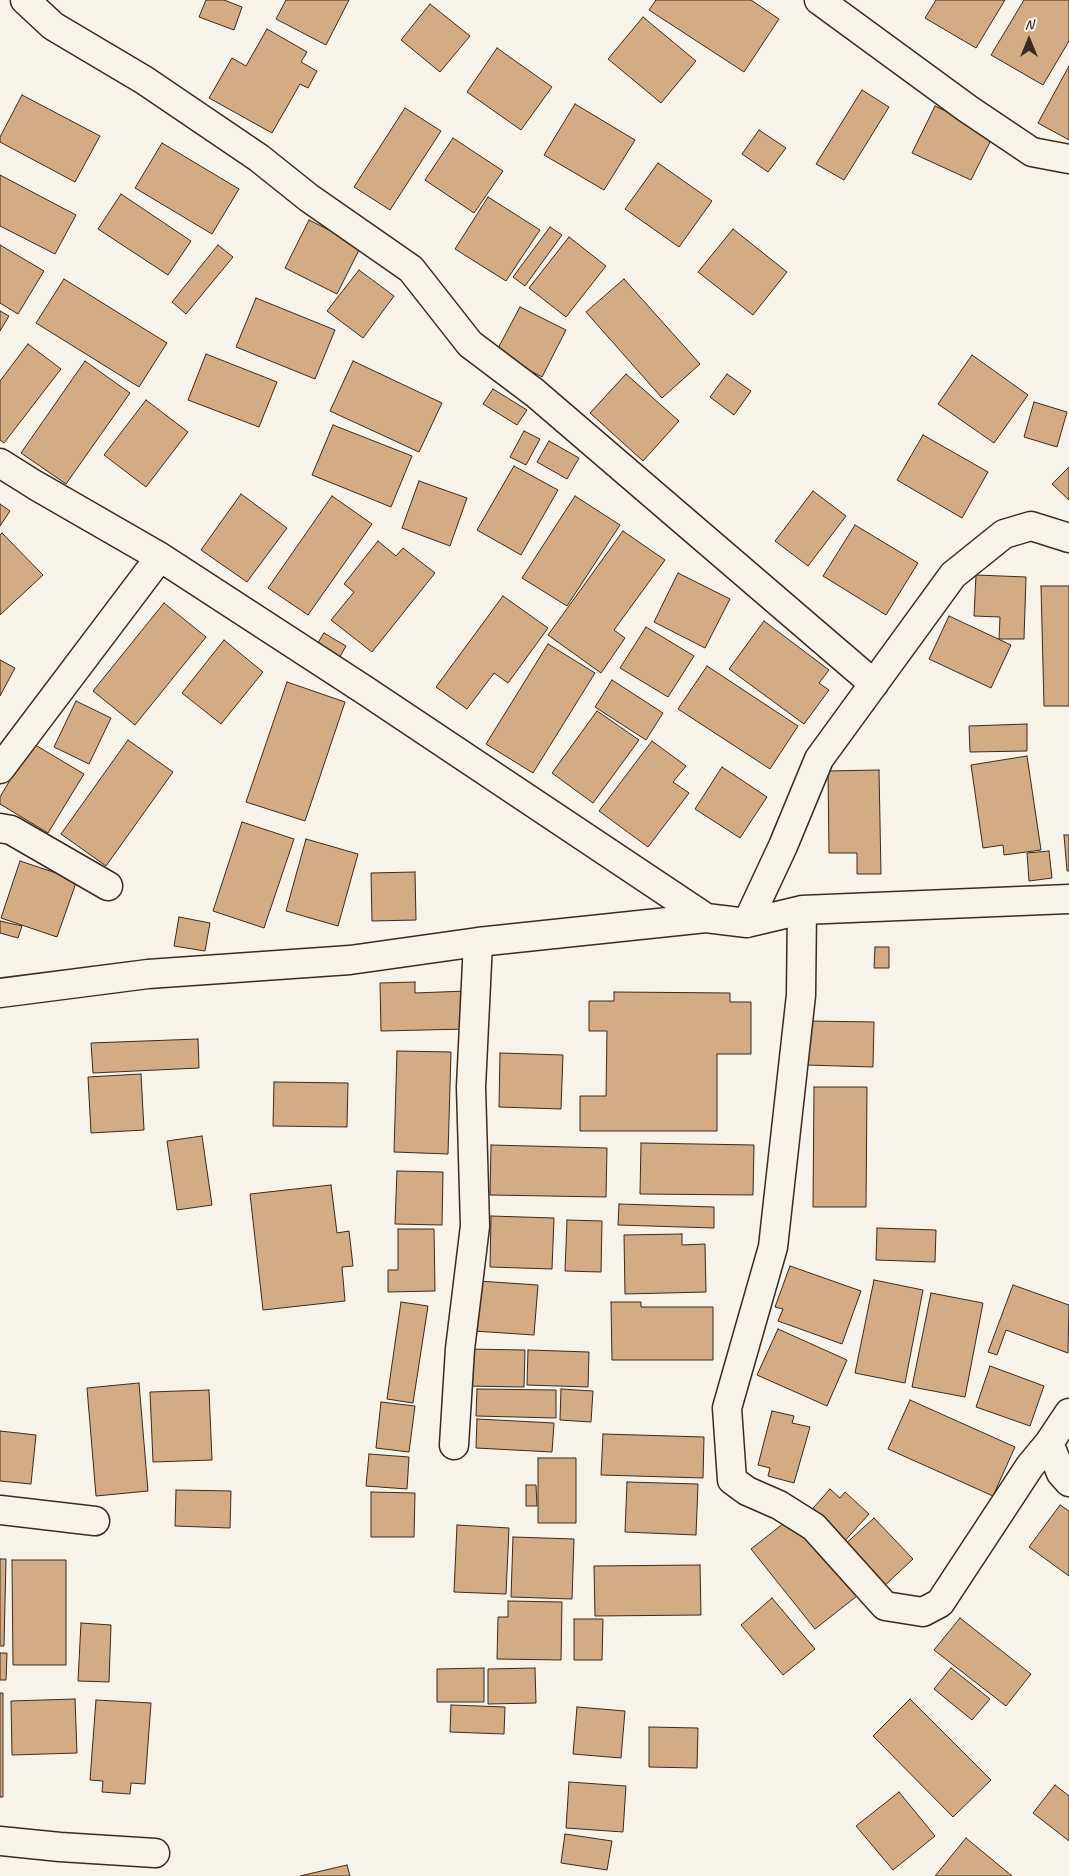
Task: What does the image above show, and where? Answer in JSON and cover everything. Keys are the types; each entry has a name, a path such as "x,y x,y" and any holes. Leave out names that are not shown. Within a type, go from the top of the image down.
{"street":[{"path":"24,0 53,26 144,80 259,158 309,198 411,269 470,344 535,393 874,684"},
{"path":"819,0 968,109 1032,152 1069,158"},
{"path":"0,464 160,557 366,691 706,918"},
{"path":"747,924 783,846 819,759 953,575 1004,534 1031,526 1069,538"},
{"path":"0,769 160,557"},
{"path":"0,828 11,830 108,886"},
{"path":"0,994 148,974 350,960 478,942 706,918 747,924 802,910 1069,899"},
{"path":"802,910 801,995 773,1247 727,1408 732,1480 747,1492 779,1505 814,1527 885,1606 923,1612 940,1603 1030,1466 1049,1443 1069,1413"},
{"path":"454,1445 460,1349 475,1226 471,1087 478,942"},
{"path":"1049,1443 1061,1473 1069,1482"},
{"path":"0,1510 94,1521"},
{"path":"0,1841 155,1853"}],"building":[{"path":"206,0 224,0 242,7 234,30 199,17"},
{"path":"286,0 349,0 326,45 276,19"},
{"path":"656,0 751,0 779,19 744,72 649,10"},
{"path":"936,0 1005,0 976,48 925,18"},
{"path":"1024,0 1069,0 1069,41 1043,85 991,55"},
{"path":"430,4 470,36 440,72 401,40"},
{"path":"643,17 696,61 661,103 608,59"},
{"path":"267,29 307,52 301,62 317,71 308,88 300,84 272,133 209,98 232,58 246,66"},
{"path":"497,48 552,87 521,130 467,92"},
{"path":"1069,66 1069,140 1038,123"},
{"path":"862,90 889,107 844,180 816,164"},
{"path":"22,95 100,136 75,182 0,142 0,137"},
{"path":"575,104 635,140 604,190 544,155"},
{"path":"935,106 994,134 971,180 912,153"},
{"path":"405,108 441,131 390,210 354,187"},
{"path":"759,130 786,148 768,172 742,154"},
{"path":"453,138 503,171 474,213 425,180"},
{"path":"162,143 239,189 212,234 135,188"},
{"path":"658,163 712,201 679,247 625,209"},
{"path":"0,175 76,215 55,254 0,226"},
{"path":"121,194 191,241 168,275 98,229"},
{"path":"488,197 540,230 506,281 455,249"},
{"path":"309,220 361,246 337,294 285,268"},
{"path":"550,227 562,235 525,286 513,277"},
{"path":"733,229 787,272 753,315 698,272"},
{"path":"569,237 606,266 566,317 529,288"},
{"path":"0,245 44,271 18,314 0,303"},
{"path":"218,245 233,257 186,314 172,302"},
{"path":"359,270 394,296 363,338 327,311"},
{"path":"64,279 167,343 139,387 36,323"},
{"path":"624,279 700,364 662,398 586,312"},
{"path":"256,298 335,330 315,379 236,347"},
{"path":"520,307 566,330 542,377 496,352"},
{"path":"0,311 9,316 0,331"},
{"path":"28,344 61,369 4,443 0,440 0,381"},
{"path":"206,354 277,382 259,427 188,400"},
{"path":"972,355 1028,395 994,443 938,404"},
{"path":"85,361 130,393 66,484 21,453"},
{"path":"353,361 442,403 419,452 330,411"},
{"path":"626,374 679,421 643,461 590,413"},
{"path":"727,374 751,391 734,415 710,397"},
{"path":"493,389 527,410 517,425 483,404"},
{"path":"146,400 188,432 146,487 104,455"},
{"path":"1034,402 1067,412 1057,447 1024,437"},
{"path":"333,425 412,456 391,507 312,475"},
{"path":"524,431 540,439 526,465 510,457"},
{"path":"923,435 988,472 962,518 897,480"},
{"path":"549,441 579,458 567,479 537,462"},
{"path":"514,466 558,490 521,555 477,530"},
{"path":"1069,467 1069,500 1052,484"},
{"path":"419,481 467,498 450,546 402,528"},
{"path":"813,491 846,516 808,566 775,541"},
{"path":"241,494 287,528 247,582 201,550"},
{"path":"332,496 372,524 308,615 268,588"},
{"path":"575,496 620,525 567,606 522,578"},
{"path":"0,504 10,511 0,526"},
{"path":"855,525 918,563 886,615 823,576"},
{"path":"623,531 665,560 614,630 625,638 601,673 548,635"},
{"path":"2,533 43,575 0,615 0,535"},
{"path":"378,541 396,556 403,548 435,573 372,652 331,620 354,592 344,584"},
{"path":"678,573 730,599 705,648 654,622"},
{"path":"976,575 1026,577 1024,639 999,639 1000,617 974,616"},
{"path":"1041,586 1069,586 1069,706 1044,706"},
{"path":"503,596 548,628 508,683 494,673 467,709 436,687"},
{"path":"164,603 206,637 135,725 93,691"},
{"path":"949,616 1011,645 991,688 929,659"},
{"path":"764,621 829,670 819,683 829,690 804,724 729,669"},
{"path":"646,627 694,656 668,697 620,668"},
{"path":"324,633 346,646 337,662 314,649"},
{"path":"224,640 263,672 221,724 182,693"},
{"path":"548,644 595,673 533,773 486,744"},
{"path":"0,660 15,668 0,696"},
{"path":"707,666 798,726 770,769 678,709"},
{"path":"612,680 663,713 646,740 595,707"},
{"path":"287,682 345,702 305,821 246,802"},
{"path":"76,701 111,718 89,764 54,747"},
{"path":"597,711 639,740 593,803 552,773"},
{"path":"1027,724 1027,751 970,752 969,726"},
{"path":"128,740 173,772 106,866 61,834"},
{"path":"652,741 686,766 673,782 689,793 648,847 599,811"},
{"path":"32,743 84,774 48,833 0,804 0,797"},
{"path":"1027,756 1041,850 1004,855 1003,845 983,848 971,765"},
{"path":"722,767 767,797 740,838 695,809"},
{"path":"879,770 881,874 857,874 857,853 829,853 828,771"},
{"path":"242,822 294,839 264,928 213,911"},
{"path":"1064,835 1069,835 1069,871 1067,871"},
{"path":"306,839 358,854 338,926 286,911"},
{"path":"1049,851 1052,878 1029,881 1027,853"},
{"path":"20,861 77,880 57,937 1,918"},
{"path":"415,872 416,920 372,921 371,873"},
{"path":"179,917 210,923 205,951 174,946"},
{"path":"0,921 22,926 18,938 0,933"},
{"path":"875,947 889,947 889,968 874,968"},
{"path":"415,982 415,993 466,991 467,1029 381,1031 380,983"},
{"path":"614,992 730,993 730,1002 751,1002 751,1054 717,1054 717,1131 580,1131 580,1096 606,1096 607,1031 589,1031 589,1001 614,1001"},
{"path":"807,1021 874,1022 873,1067 806,1065"},
{"path":"198,1039 199,1068 93,1073 91,1043"},
{"path":"397,1051 451,1052 448,1154 394,1152"},
{"path":"500,1053 563,1055 561,1109 499,1107"},
{"path":"141,1074 144,1130 91,1133 88,1077"},
{"path":"274,1082 348,1083 347,1127 273,1126"},
{"path":"814,1087 867,1087 866,1207 813,1207"},
{"path":"202,1136 212,1205 177,1210 167,1141"},
{"path":"641,1143 754,1145 753,1195 640,1194"},
{"path":"491,1145 607,1148 606,1197 490,1195"},
{"path":"397,1171 443,1172 442,1225 395,1224"},
{"path":"331,1185 337,1233 349,1231 353,1266 342,1267 345,1301 263,1310 250,1194"},
{"path":"619,1204 714,1207 714,1228 618,1225"},
{"path":"491,1216 554,1218 552,1269 490,1267"},
{"path":"567,1220 602,1221 601,1272 565,1271"},
{"path":"877,1228 936,1230 935,1262 876,1260"},
{"path":"398,1229 434,1229 435,1291 388,1292 388,1270 398,1270"},
{"path":"682,1234 682,1245 705,1244 706,1292 625,1294 624,1235"},
{"path":"790,1266 861,1291 842,1344 778,1321 783,1309 775,1307"},
{"path":"874,1280 923,1290 905,1383 855,1373"},
{"path":"478,1281 538,1285 534,1335 474,1331"},
{"path":"1013,1285 1069,1305 1068,1353 1006,1330 997,1355 988,1352"},
{"path":"931,1293 983,1303 965,1397 912,1387"},
{"path":"401,1302 428,1306 413,1403 387,1399"},
{"path":"611,1302 641,1302 641,1307 713,1307 713,1360 612,1360"},
{"path":"778,1329 847,1360 827,1406 757,1375"},
{"path":"466,1349 525,1350 524,1387 466,1386"},
{"path":"528,1350 589,1352 588,1387 527,1385"},
{"path":"990,1366 1044,1386 1030,1426 976,1407"},
{"path":"139,1383 148,1491 96,1496 87,1388"},
{"path":"477,1389 556,1390 556,1418 476,1416"},
{"path":"561,1389 593,1391 591,1422 560,1420"},
{"path":"209,1390 212,1460 153,1462 150,1392"},
{"path":"910,1400 1015,1447 993,1496 888,1449"},
{"path":"381,1402 415,1406 409,1452 376,1448"},
{"path":"772,1411 794,1416 792,1423 810,1427 794,1483 768,1476 770,1468 758,1465"},
{"path":"477,1419 554,1423 552,1452 476,1448"},
{"path":"0,1431 36,1435 31,1484 0,1481"},
{"path":"603,1434 704,1437 703,1478 601,1475"},
{"path":"369,1454 409,1457 407,1489 366,1486"},
{"path":"538,1458 576,1458 576,1523 538,1523"},
{"path":"627,1482 698,1484 696,1535 625,1532"},
{"path":"526,1485 536,1485 537,1506 526,1506"},
{"path":"830,1489 840,1498 845,1492 869,1514 841,1545 807,1515"},
{"path":"176,1490 231,1491 230,1528 175,1526"},
{"path":"371,1492 415,1493 414,1537 371,1537"},
{"path":"1060,1505 1069,1511 1069,1576 1029,1547"},
{"path":"793,1516 857,1596 815,1629 751,1549"},
{"path":"874,1518 913,1559 881,1589 842,1547"},
{"path":"457,1525 509,1528 506,1594 454,1592"},
{"path":"513,1537 574,1539 572,1599 511,1597"},
{"path":"0,1559 6,1559 4,1646 0,1646"},
{"path":"12,1560 66,1560 66,1665 13,1665"},
{"path":"700,1565 701,1615 595,1616 594,1566"},
{"path":"772,1598 815,1649 783,1675 741,1625"},
{"path":"508,1601 562,1602 561,1660 497,1659 498,1617 508,1617"},
{"path":"960,1618 1031,1674 1006,1706 934,1650"},
{"path":"574,1619 603,1619 602,1660 574,1660"},
{"path":"81,1623 111,1625 109,1682 78,1681"},
{"path":"0,1653 7,1653 6,1680 0,1680"},
{"path":"484,1668 484,1702 437,1702 437,1669"},
{"path":"535,1668 536,1703 488,1704 488,1669"},
{"path":"951,1668 990,1699 972,1720 934,1689"},
{"path":"0,1693 3,1693 3,1797 0,1797"},
{"path":"75,1699 77,1753 12,1755 11,1701"},
{"path":"910,1699 991,1780 953,1817 873,1736"},
{"path":"96,1700 151,1703 145,1784 131,1783 130,1794 102,1792 103,1781 90,1780"},
{"path":"451,1705 505,1707 504,1734 450,1732"},
{"path":"577,1707 625,1711 621,1758 573,1754"},
{"path":"649,1727 698,1728 697,1768 649,1767"},
{"path":"569,1782 626,1786 623,1832 566,1828"},
{"path":"1055,1785 1069,1796 1069,1841 1033,1813"},
{"path":"899,1792 935,1836 893,1870 856,1826"},
{"path":"565,1834 612,1841 607,1870 561,1863"},
{"path":"966,1838 1012,1876 935,1876"},
{"path":"347,1865 350,1876 300,1876"}]}
